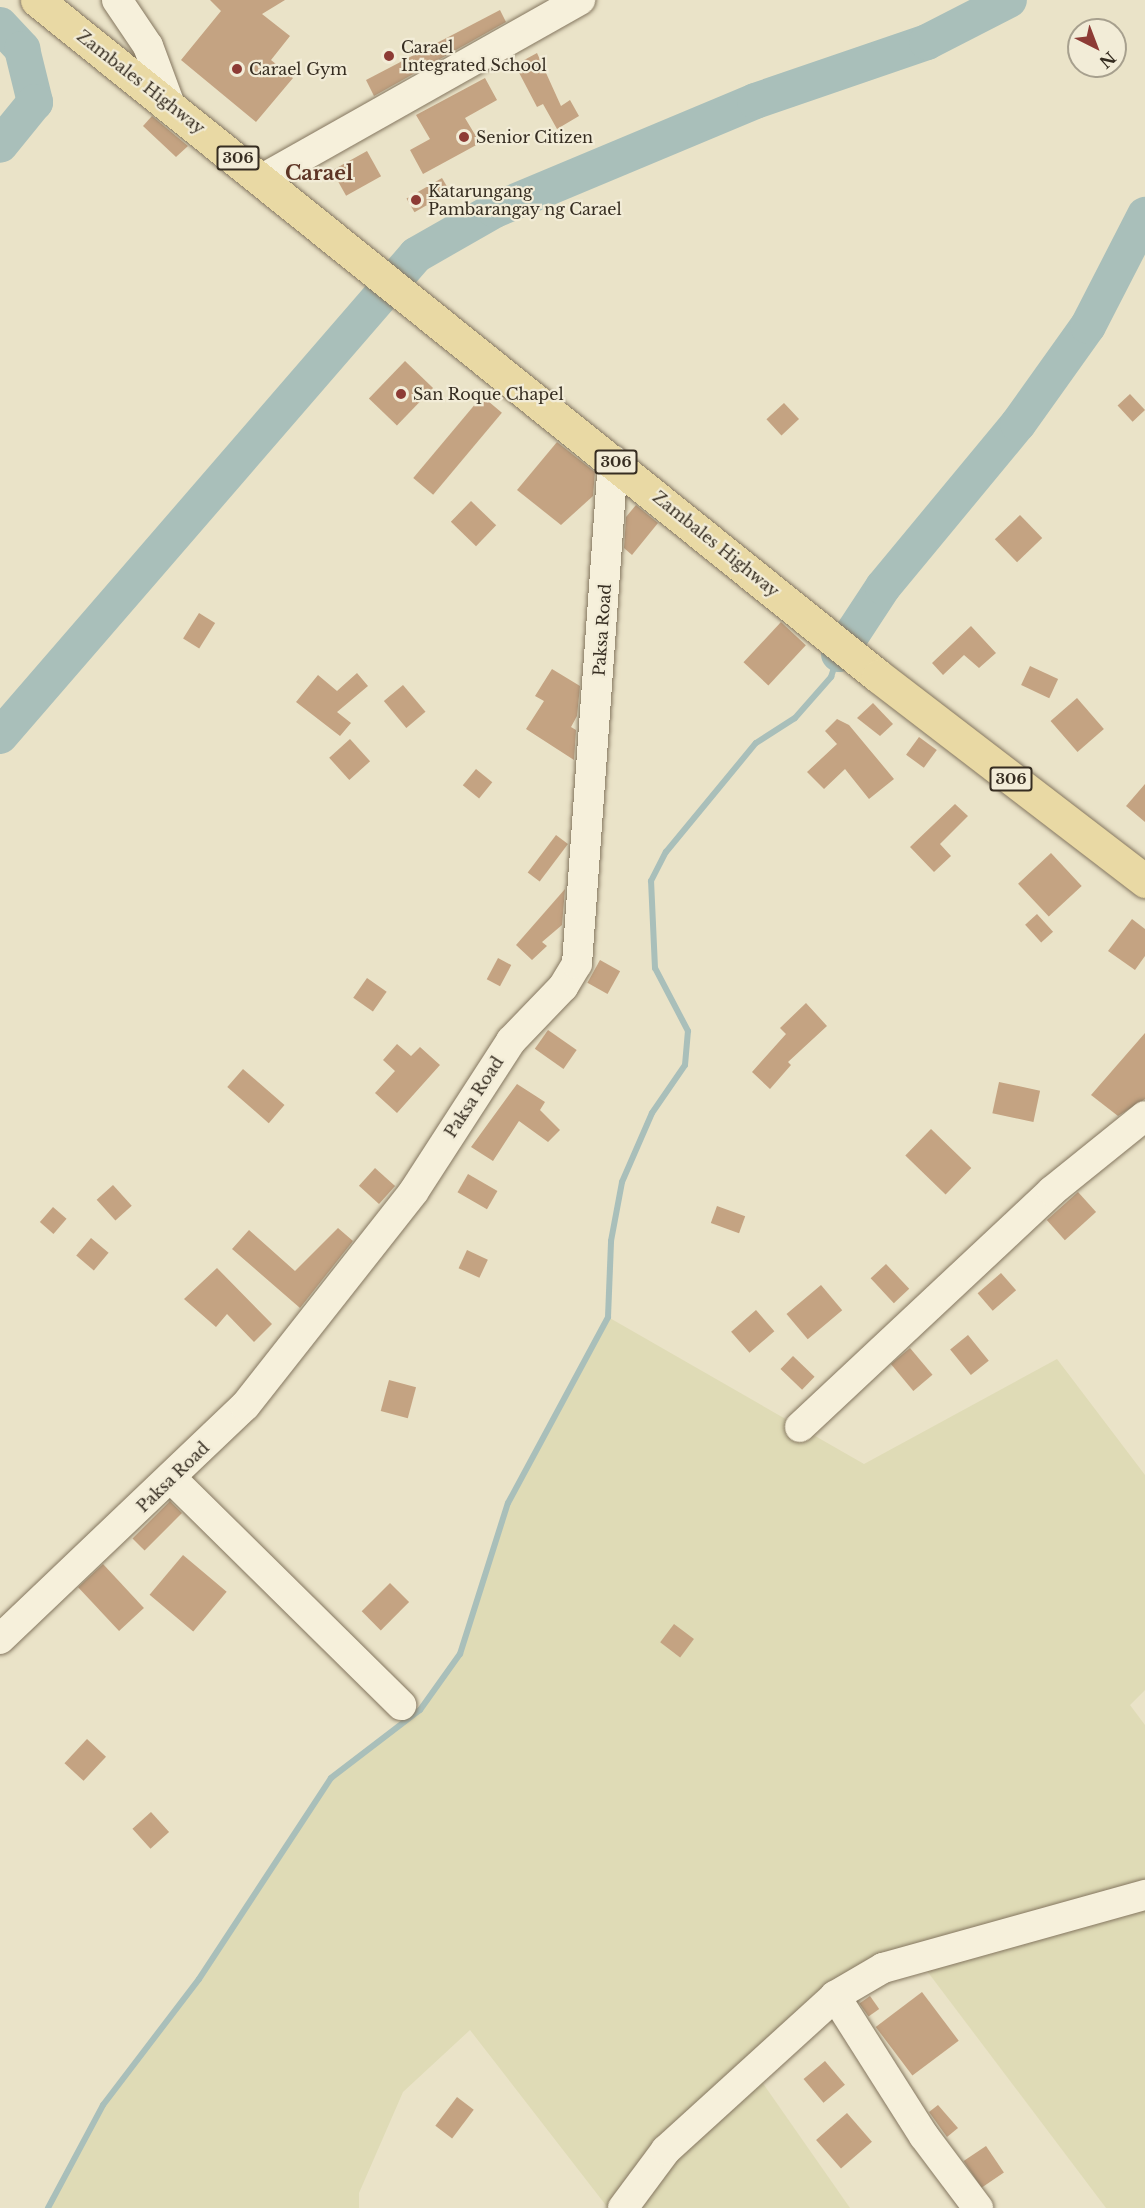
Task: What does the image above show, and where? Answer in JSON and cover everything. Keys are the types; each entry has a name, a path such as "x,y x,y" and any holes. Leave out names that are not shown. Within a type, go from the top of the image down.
{"main road":[{"name":"Zambales Highway","path":"37,0 264,178 878,676 1141,871"}],"street":[{"path":"117,0 148,46 170,105"},
{"path":"264,178 580,0"},
{"name":"Paksa Road","path":"0,1639 172,1479 267,1378 414,1191 511,1041 563,987 577,964 613,460"},
{"path":"800,1427 1052,1191 1145,1116"},
{"path":"172,1479 401,1705"},
{"path":"623,2208 666,2150 835,1996 883,1968 1145,1895"},
{"path":"835,1996 924,2136 978,2208"}],"shaded area":[{"path":"608,1317 864,1464 1057,1359 1145,1475 1145,1690 1130,1705 1145,1725 1145,1883 871,1957 758,2046 608,2208 470,2030 403,2092 359,2193 359,2208 48,2208 103,2105 199,1979 331,1778 420,1710 460,1654 508,1503"},
{"path":"1145,1908 1145,2208 1106,2208 927,1971"},
{"path":"753,2069 850,2208 623,2208"}],"building":[{"name":"Carael Gym","path":"210,0 285,0 262,14 290,36 271,60 293,78 256,122 181,60 221,11"},
{"path":"500,10 506,22 374,96 366,80"},
{"path":"537,53 561,106 570,100 579,116 557,129 543,104 537,107 515,65"},
{"path":"485,78 497,100 465,118 480,143 423,174 410,150 430,139 416,115"},
{"path":"152,116 188,146 176,157 143,126"},
{"path":"367,151 381,176 346,196 332,170"},
{"path":"442,178 450,192 414,212 406,199"},
{"name":"San Roque Chapel","path":"405,361 433,388 397,425 369,398"},
{"path":"1130,394 1145,410 1133,422 1118,406"},
{"path":"482,396 502,413 433,495 413,478"},
{"path":"784,403 799,419 781,435 766,419"},
{"path":"557,442 595,472 593,496 561,525 517,490"},
{"path":"471,501 496,525 476,546 451,522"},
{"path":"636,505 658,523 632,555 624,548 626,517"},
{"path":"1020,515 1042,538 1017,562 995,539"},
{"path":"199,613 215,623 199,649 183,638"},
{"path":"781,622 806,645 768,685 743,662"},
{"path":"971,626 996,653 979,668 964,655 943,675 932,663"},
{"path":"1030,666 1058,679 1049,698 1021,685"},
{"path":"552,669 580,686 577,716 571,727 576,730 574,760 526,729 544,701 535,696"},
{"path":"357,673 368,686 337,712 351,723 340,736 296,702 318,675 337,691"},
{"path":"403,685 425,712 406,728 384,701"},
{"path":"1077,698 1104,729 1077,752 1051,721"},
{"path":"873,703 893,724 880,736 857,718"},
{"path":"837,719 849,725 894,779 869,799 845,769 824,789 807,772 837,744 825,731"},
{"path":"919,737 937,750 924,768 906,755"},
{"path":"350,739 370,761 349,780 329,758"},
{"path":"476,769 492,782 479,799 463,785"},
{"path":"1145,784 1145,822 1126,806"},
{"path":"955,804 968,816 940,844 951,856 934,872 910,847"},
{"path":"556,835 568,844 540,882 528,873"},
{"path":"1051,853 1082,886 1049,917 1018,884"},
{"path":"565,889 562,925 542,942 547,946 532,960 516,945"},
{"path":"1037,914 1053,932 1041,943 1025,925"},
{"path":"1132,919 1145,929 1145,956 1135,970 1108,951"},
{"path":"498,958 511,965 500,986 487,979"},
{"path":"600,960 620,971 608,994 587,983"},
{"path":"367,978 387,992 373,1011 353,998"},
{"path":"806,1003 827,1026 788,1062 791,1065 770,1089 752,1072 786,1034 780,1028"},
{"path":"548,1030 577,1050 563,1069 535,1049"},
{"path":"1145,1033 1145,1099 1118,1116 1091,1095"},
{"path":"397,1044 411,1056 420,1047 440,1065 397,1113 375,1093 395,1071 383,1060"},
{"path":"243,1069 285,1105 269,1123 227,1087"},
{"path":"999,1082 1040,1091 1033,1122 992,1113"},
{"path":"517,1084 545,1102 540,1110 560,1130 548,1142 519,1121 493,1161 471,1147"},
{"path":"931,1129 971,1168 946,1195 905,1156"},
{"path":"375,1168 395,1186 379,1204 359,1186"},
{"path":"468,1174 497,1191 487,1209 458,1192"},
{"path":"113,1185 132,1206 115,1221 97,1200"},
{"path":"1078,1192 1096,1212 1065,1240 1047,1220"},
{"path":"717,1206 745,1216 739,1233 711,1223"},
{"path":"53,1207 67,1219 53,1234 40,1222"},
{"path":"338,1228 353,1241 300,1308 232,1249 249,1230 295,1271"},
{"path":"91,1238 109,1253 94,1270 76,1256"},
{"path":"467,1250 488,1260 479,1278 459,1268"},
{"path":"886,1264 909,1289 894,1303 871,1278"},
{"path":"217,1268 272,1324 254,1342 227,1314 216,1327 184,1299"},
{"path":"1001,1273 1016,1290 993,1311 978,1293"},
{"path":"821,1285 842,1310 808,1339 787,1314"},
{"path":"756,1310 774,1331 749,1353 731,1332"},
{"path":"968,1335 989,1361 971,1375 950,1349"},
{"path":"910,1348 932,1375 913,1391 891,1364"},
{"path":"793,1356 815,1377 802,1390 780,1369"},
{"path":"389,1380 416,1387 408,1418 381,1411"},
{"path":"170,1501 182,1513 145,1550 133,1538"},
{"path":"183,1555 227,1592 193,1631 150,1595"},
{"path":"103,1564 144,1608 119,1631 78,1587"},
{"path":"390,1583 409,1602 381,1630 362,1611"},
{"path":"674,1624 694,1639 680,1657 660,1642"},
{"path":"87,1739 106,1757 84,1781 64,1763"},
{"path":"151,1812 169,1832 150,1849 132,1829"},
{"path":"922,1992 959,2041 912,2076 876,2027"},
{"path":"870,1996 879,2009 869,2017 859,2003"},
{"path":"825,2061 845,2085 823,2103 804,2079"},
{"path":"457,2097 474,2110 452,2138 435,2126"},
{"path":"938,2105 958,2128 947,2137 929,2112"},
{"path":"847,2113 872,2142 841,2169 816,2140"},
{"path":"986,2146 1004,2173 982,2188 964,2161"}],"waterway":[{"path":"0,736 416,255 495,210 755,101 927,42 1009,0"},
{"path":"0,25 22,49 35,102 0,145"},
{"path":"839,654 883,587 1018,424 1088,326 1145,215"},
{"path":"48,2208 103,2105 199,1979 331,1778 420,1710 460,1654 508,1503 608,1317 611,1241 622,1182 652,1113 685,1065 688,1031 655,968 651,881 666,852 756,743 795,718 831,677 838,656"}],"place":[{"name":"Carael Integrated School","path":"389,56"},
{"name":"Carael Gym","path":"237,69"},
{"name":"Senior Citizen","path":"464,137"},
{"name":"Katarungang Pambarangay ng Carael","path":"416,200"},
{"name":"San Roque Chapel","path":"401,394"}],"district":[{"name":"Carael","path":"319,173"}]}
